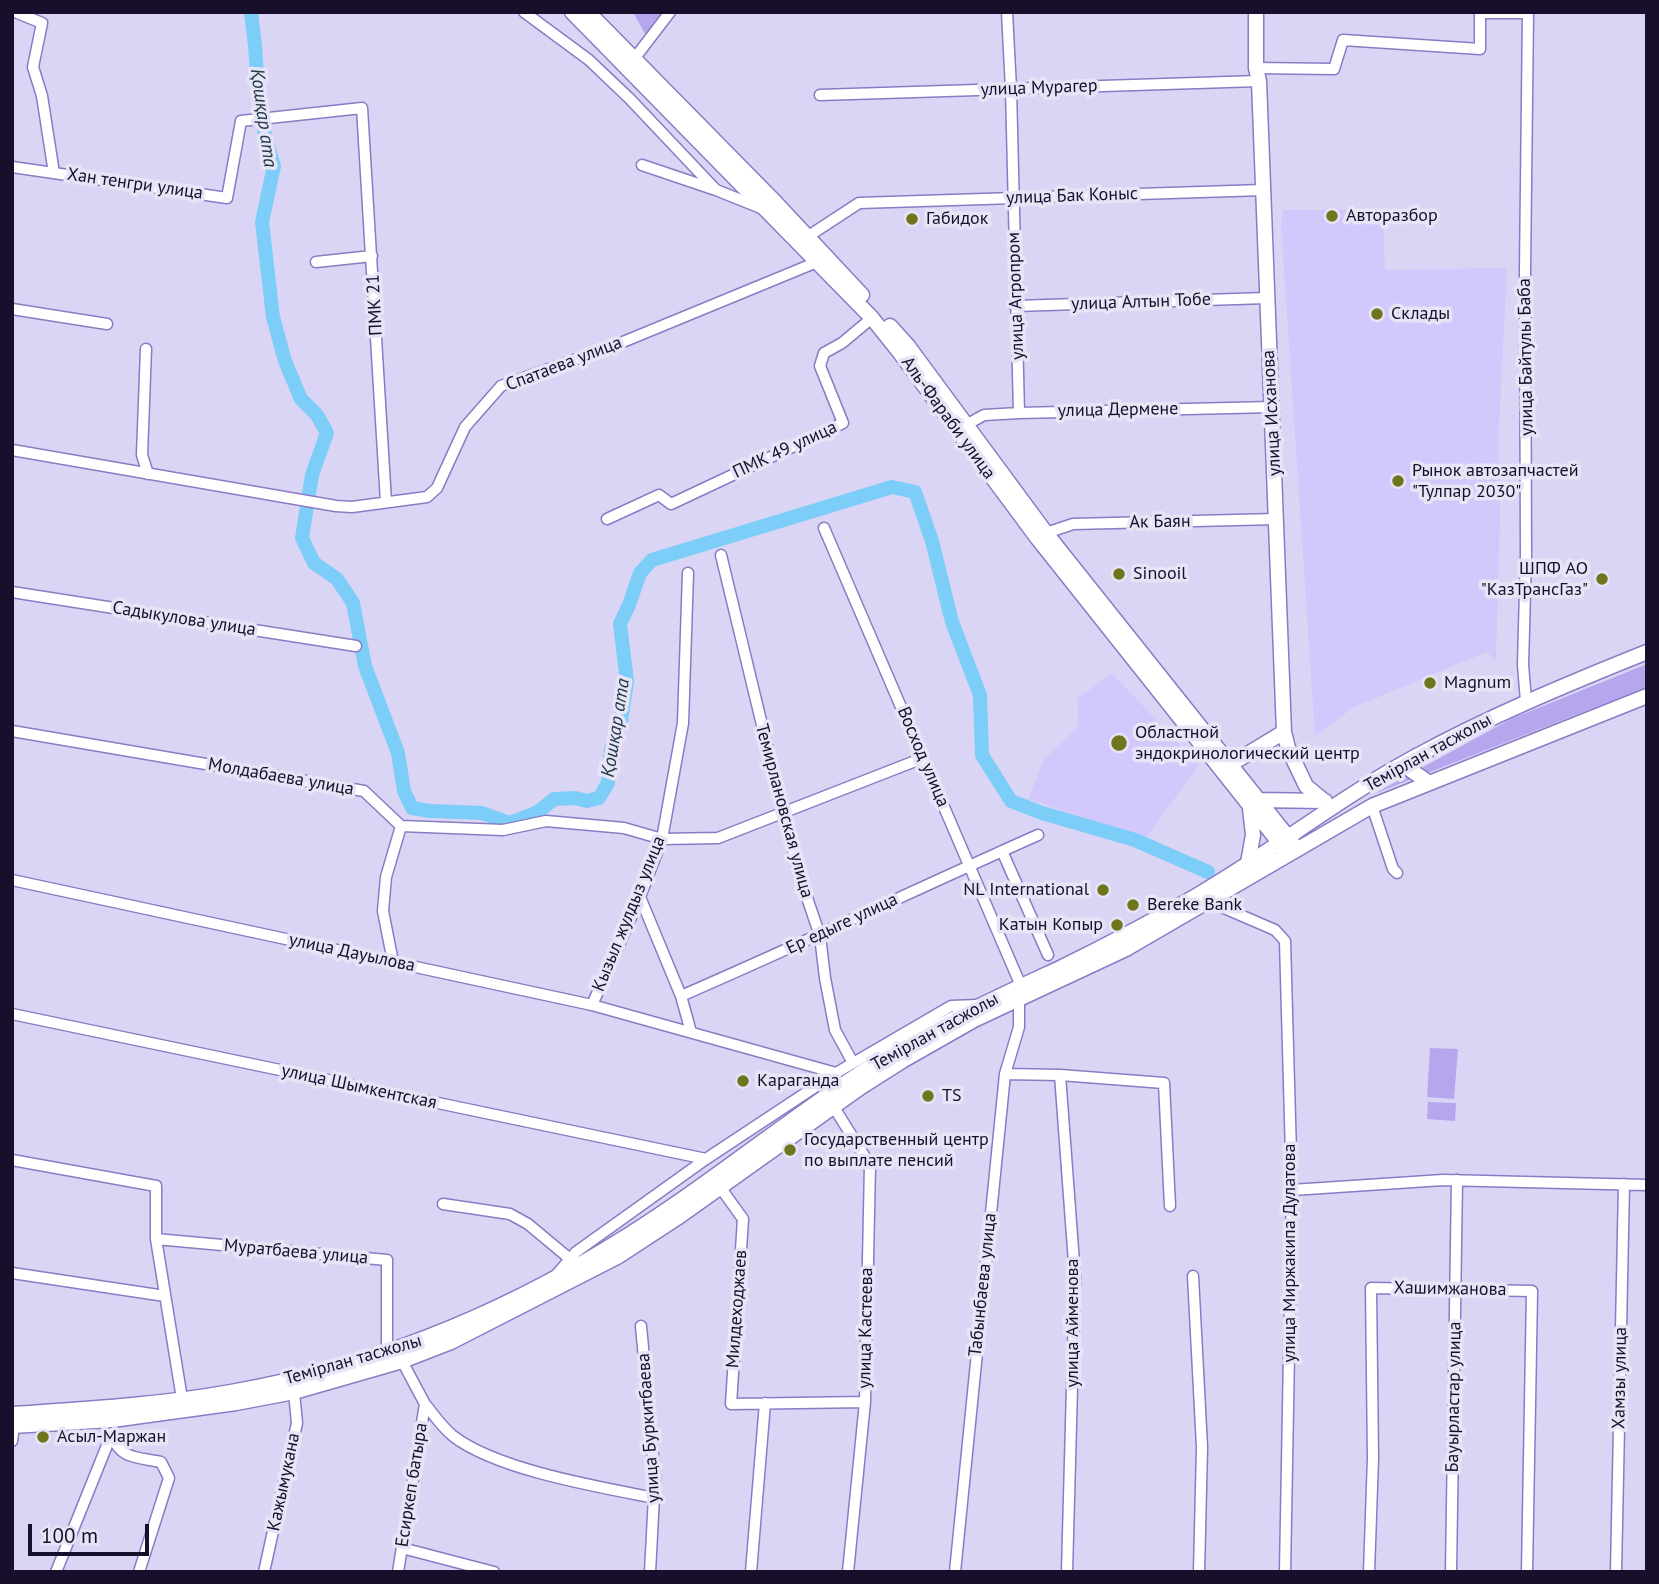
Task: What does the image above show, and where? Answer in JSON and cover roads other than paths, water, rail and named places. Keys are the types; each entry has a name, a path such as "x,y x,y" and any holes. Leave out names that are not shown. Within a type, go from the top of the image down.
{"main road":[{"name":"Аль-Фараби улица","path":"572,12 630,63 807,237 900,353 1038,539 1288,846"},
{"name":"Аль-Фараби улица","path":"588,12 630,63 767,210 823,260 908,346 1046,533 1231,764 1254,803"},
{"name":"улица Исханова","path":"1256,12 1284,732 1288,748 1306,786 1324,801"},
{"name":"Темірлан тасжолы","path":"13,1422 119,1407 183,1406 294,1392 402,1361 451,1342 619,1256 720,1187 895,1051 978,1005 1020,993 1126,949 1210,902 1288,846 1341,803 1416,756 1526,701 1647,652"},
{"name":"Темірлан тасжолы","path":"13,1422 112,1420 296,1379 419,1342 553,1278 612,1245 830,1102 1200,894 1248,863 1429,782 1647,696"},
{"path":"1231,764 1284,732"},
{"path":"1416,756 1412,771 1429,782"},
{"path":"1248,863 1253,835 1254,803 1341,803"}],"street":[{"path":"15,12 41,23 33,67 42,96 54,173"},
{"path":"524,12 589,60 637,106 716,190"},
{"path":"630,63 670,12"},
{"name":"улица Агропром","path":"1007,12 1019,412"},
{"name":"улица Мурагер","path":"820,95 1011,89 1334,69 1343,40 1480,49 1480,13 1528,13"},
{"name":"улица Байтулы Баба","path":"1526,701 1522,665 1526,554 1528,13"},
{"name":"Хан тенгри улица","path":"12,167 227,198 241,121 362,108"},
{"name":"ПМК 21","path":"362,108 386,502"},
{"path":"642,166 767,210"},
{"name":"улица Бак Коныс","path":"807,237 859,203 1264,190"},
{"path":"316,262 372,256"},
{"name":"Спатаева улица","path":"12,450 316,504 352,507 427,497 437,488 465,427 501,386 618,344 823,260"},
{"name":"улица Алтын Тобе","path":"1015,306 1267,298"},
{"path":"12,309 107,324"},
{"name":"ПМК 49 улица","path":"607,519 659,495 671,504 843,424 820,366 821,360 824,353 842,343 872,318"},
{"path":"146,349 142,455 148,474"},
{"name":"улица Дермене","path":"965,425 984,415 1019,412 1272,407"},
{"name":"Ак Баян","path":"1046,533 1073,524 1276,519"},
{"name":"Восход улица","path":"824,528 970,864 1020,993"},
{"name":"Темирлановская улица","path":"721,555 799,874 820,936 835,1030 853,1063"},
{"name":"Кызыл жулдыз улица","path":"592,1005 640,897 662,839 683,723 688,573"},
{"name":"Садыкулова улица","path":"12,592 356,646"},
{"name":"Молдабаева улица","path":"12,732 364,791 401,826"},
{"path":"393,962 383,911 386,877 401,826 503,830 546,821 624,828 662,839 718,838 923,758"},
{"path":"1373,806 1393,869 1397,873"},
{"name":"Ер едыге улица","path":"681,996 820,936 970,864 1038,835"},
{"path":"1002,851 1048,955"},
{"name":"улица Дауылова","path":"12,880 592,1005 836,1073"},
{"path":"640,897 681,996 691,1032"},
{"name":"улица Миржакипа Дулатова","path":"1210,902 1275,930 1285,941 1292,1190 1285,1572"},
{"name":"Табынбаева улица","path":"955,1572 1005,1074 1019,1027 1020,993"},
{"path":"553,1278 576,1252 706,1159 836,1073 951,1006 978,1005"},
{"name":"улица Шымкентская","path":"12,1014 706,1159"},
{"path":"1005,1074 1060,1074 1164,1083 1170,1206"},
{"name":"улица Айменова","path":"1060,1074 1075,1276 1067,1572"},
{"name":"улица Кастеева","path":"830,1102 870,1165 865,1402 848,1572"},
{"path":"12,1160 156,1186 156,1239 183,1406"},
{"path":"1292,1190 1457,1181 1647,1185"},
{"name":"Бауырластар улица","path":"1451,1572 1457,1181"},
{"name":"Хамзы улица","path":"1616,1572 1624,1184"},
{"name":"Милдеходжаев","path":"720,1187 743,1219 731,1404 865,1402"},
{"path":"443,1203 510,1214 528,1224 570,1259"},
{"name":"Муратбаева улица","path":"156,1239 387,1261 387,1353"},
{"path":"12,1273 165,1296"},
{"path":"1193,1276 1202,1447 1199,1572"},
{"name":"Хашимжанова","path":"1369,1572 1373,1458 1371,1288 1532,1291 1527,1572"},
{"name":"улица Буркитбаева","path":"641,1326 655,1498 650,1572"},
{"name":"Есиркеп батыра","path":"398,1572 425,1404 402,1361"},
{"name":"Кажымукана","path":"264,1572 297,1423 294,1392"},
{"path":"751,1572 765,1403"},
{"path":"425,1404 444,1429 470,1447 536,1470 655,1498"},
{"path":"112,1420 112,1436 116,1447 123,1454 160,1462 169,1478 139,1572"},
{"path":"12,1441 13,1422"},
{"path":"56,1572 112,1436"},
{"path":"402,1548 494,1572"}],"waterway":[{"name":"Қошқар ата","path":"251,12 259,101 274,166 262,222 273,317 285,361 301,399 317,415 327,433 312,475 302,538 314,563 337,579 353,603 365,666 398,753 404,791 412,808 482,813 510,823 538,812 554,799 575,798 587,801 599,798 608,783 611,749 621,721 627,681 620,624 640,573 652,560 892,487 915,492 932,541 952,622 980,695 982,755 1011,801 1042,813 1135,840 1208,872"}],"place":[{"name":"Авторазбор","path":"1332,216"},
{"name":"Габидок","path":"912,219"},
{"name":"Склады","path":"1377,314"},
{"name":"Рынок автозапчастей \"Тулпар 2030\"","path":"1398,481"},
{"name":"Sinooil","path":"1119,574"},
{"name":"ШПФ АО \"КазТрансГаз\"","path":"1602,579"},
{"name":"Magnum","path":"1430,683"},
{"name":"Областной эндокринологический центр","path":"1119,743"},
{"name":"NL International","path":"1103,890"},
{"name":"Bereke Bank","path":"1133,905"},
{"name":"Катын Копыр","path":"1117,925"},
{"name":"Караганда","path":"743,1081"},
{"name":"TS","path":"928,1096"},
{"name":"Государственный центр по выплате пенсий","path":"790,1150"},
{"name":"Асыл-Маржан","path":"43,1437"}]}
